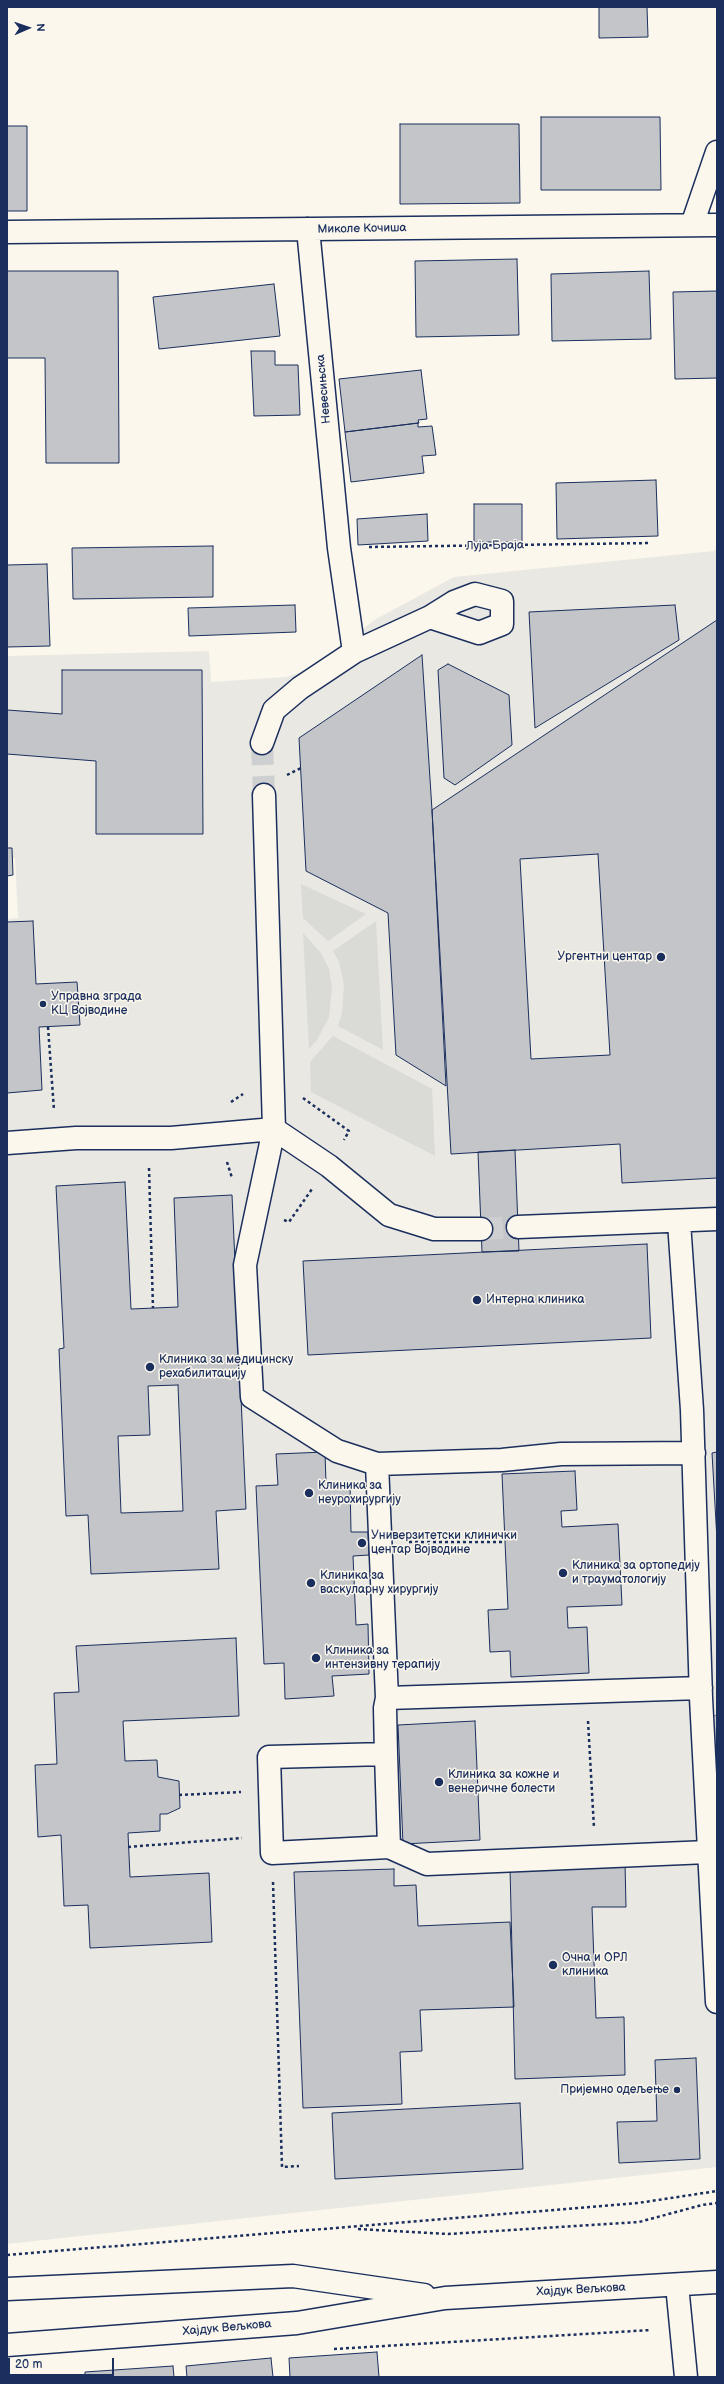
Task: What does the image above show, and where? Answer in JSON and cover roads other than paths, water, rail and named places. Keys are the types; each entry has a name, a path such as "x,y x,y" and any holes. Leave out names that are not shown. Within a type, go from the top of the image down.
{"street":[{"path":"692,225 717,152"},
{"name":"Миколе Кочиша","path":"7,232 717,225"},
{"name":"Невесињска","path":"308,229 339,548 354,652"},
{"path":"262,743 274,710 300,688 354,652 430,617"},
{"path":"264,795 274,1129 246,1265 252,1398 337,1451 377,1464 502,1460 561,1454 694,1453"},
{"path":"7,1143 56,1139 171,1138 274,1129 329,1166 389,1215 434,1229 481,1229"},
{"path":"518,1227 679,1222 717,1219"},
{"path":"679,1222 694,1453 701,1693 708,1852 715,1913 717,2002"},
{"path":"377,1464 387,1698 385,1708 389,1847"},
{"path":"387,1698 586,1692 701,1693 716,1710 716,1716"},
{"path":"386,1754 269,1757 271,1845 389,1847 427,1864 492,1862 595,1855 708,1852"},
{"name":"Хајдук Вељкова","path":"7,2289 293,2276 445,2298"},
{"name":"Хајдук Вељкова","path":"7,2345 297,2323 445,2298 717,2282"},
{"path":"677,2284 686,2377"}],"tunnel":[{"path":"262,743 264,795"},
{"path":"481,1229 518,1227"},
{"path":"716,1716 717,1727"}],"place":[{"name":"Ургентни центар","path":"661,957"},
{"name":"Управна зграда КЦ Војводине","path":"43,1004"},
{"name":"Интерна клиника","path":"477,1300"},
{"name":"Клиника за медицинску рехабилитацију","path":"150,1367"},
{"name":"Клиника за неурохирургију","path":"309,1493"},
{"name":"Универзитетски клинички центар Војводине","path":"362,1543"},
{"name":"Клиника за ортопедију и трауматологију","path":"563,1573"},
{"name":"Клиника за васкуларну хирургију","path":"311,1583"},
{"name":"Клиника за интензивну терапију","path":"316,1658"},
{"name":"Клиника за кожне и венеричне болести","path":"439,1782"},
{"name":"Очна и ОРЛ клиника","path":"553,1965"},
{"name":"Пријемно одељење","path":"677,2090"}]}
